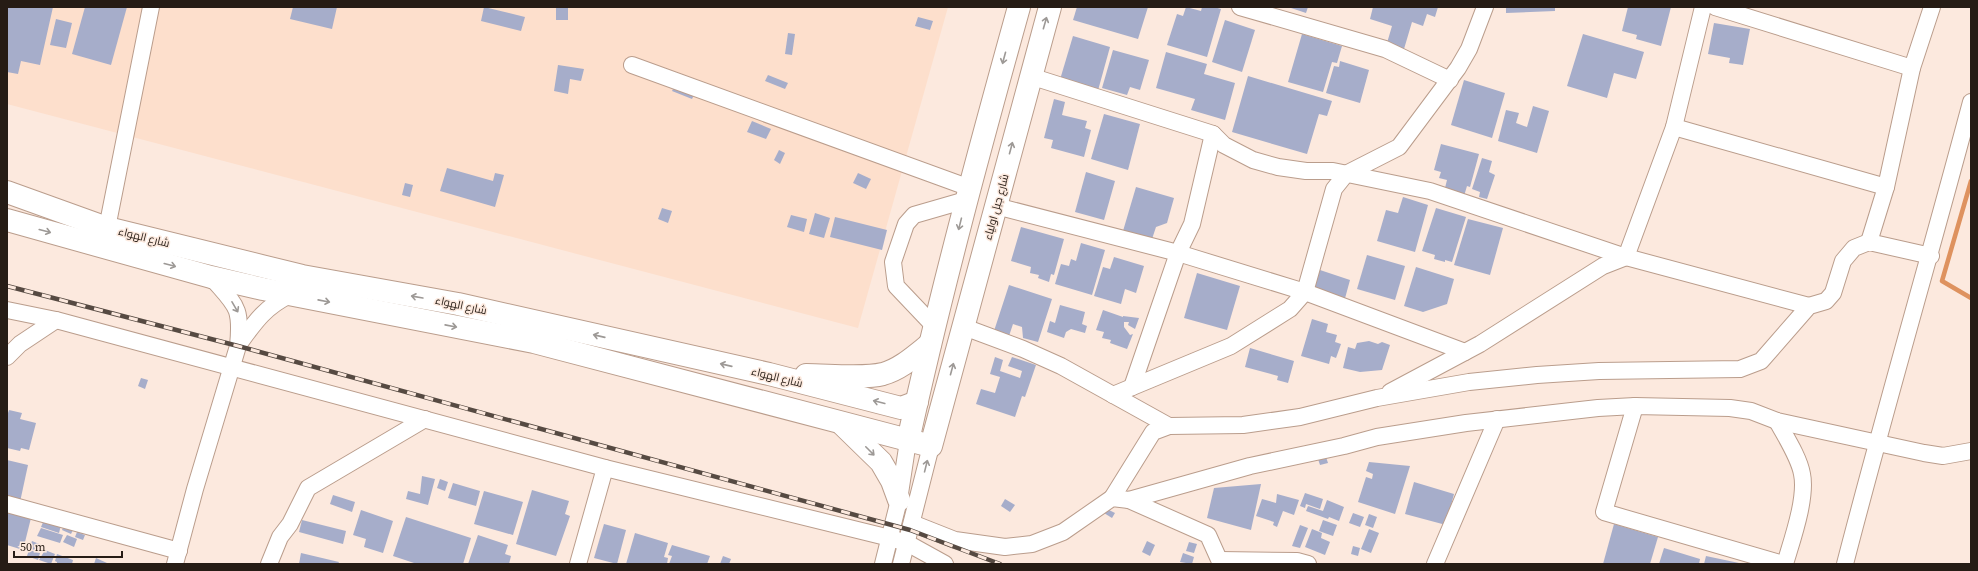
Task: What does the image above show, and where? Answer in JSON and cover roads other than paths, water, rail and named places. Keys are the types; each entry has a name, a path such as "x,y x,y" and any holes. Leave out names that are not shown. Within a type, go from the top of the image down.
{"highway":[{"path":"908,441 932,335 968,194 1019,7"},
{"name":"شارع جبل اولياء","path":"931,446 1030,76 1050,7"},
{"name":"شارع الهواء","path":"7,192 107,228 302,276 458,304 769,374 901,408 917,402"},
{"name":"شارع الهواء","path":"7,220 211,277 290,295 534,342 842,424 931,446"},
{"path":"769,374 869,376 883,374 900,366 932,335"},
{"path":"917,402 941,410"},
{"path":"842,424 881,462 892,481 899,500"}],"street":[{"path":"107,228 151,7"},
{"path":"1240,7 1385,49 1450,80"},
{"path":"1113,395 1231,346 1277,319 1290,309 1304,292 1334,189 1346,174 1399,147 1450,80 1469,49 1485,7"},
{"path":"1377,398 1465,352 1603,266 1626,257 1674,127 1703,7"},
{"path":"1716,7 1912,68"},
{"path":"1869,242 1886,187 1912,68 1932,7"},
{"path":"632,65 968,194"},
{"path":"1030,76 1213,134 1224,145 1259,162 1278,167 1306,171 1333,171 1430,191 1626,257 1809,306 1826,301 1833,293 1843,261 1854,248 1869,242 1930,256"},
{"path":"1845,564 1877,442 1930,256 1971,102"},
{"path":"1674,127 1886,187"},
{"path":"1132,387 1178,253 1192,224 1213,134"},
{"path":"932,335 896,286 893,262 906,224 914,215 968,194"},
{"path":"996,206 1178,253 1304,292 1465,352"},
{"path":"7,504 177,557 195,489 238,346 241,324 238,309 211,277"},
{"path":"238,346 260,315 271,305 290,295"},
{"path":"912,523 955,540 1005,547 1032,544 1062,532 1112,498 1153,432 1169,426 1250,424 1300,417 1377,398 1469,382 1537,375 1599,372 1740,370 1761,361 1809,306"},
{"path":"7,310 56,320 605,468 890,538 907,543 945,564"},
{"path":"7,357 20,344 56,320"},
{"path":"964,326 1023,349 1061,366 1169,426"},
{"path":"1635,406 1604,512 1784,564 1798,520 1802,492 1802,474 1777,421"},
{"path":"1129,500 1250,466 1344,446 1377,437 1497,419 1635,406 1730,408 1751,411 1777,421 1943,456 1971,452"},
{"path":"269,564 280,537 290,524 308,488 425,419"},
{"path":"1435,564 1497,419"},
{"path":"883,564 899,500 908,441"},
{"path":"901,564 931,446"},
{"path":"578,564 605,468"},
{"path":"1112,498 1129,500 1208,535 1221,562 1297,561 1308,564"}],"waterway":[{"path":"1971,181 1942,281 1971,298"}],"railway":[{"path":"7,286 238,346 910,530 1000,564"}]}
